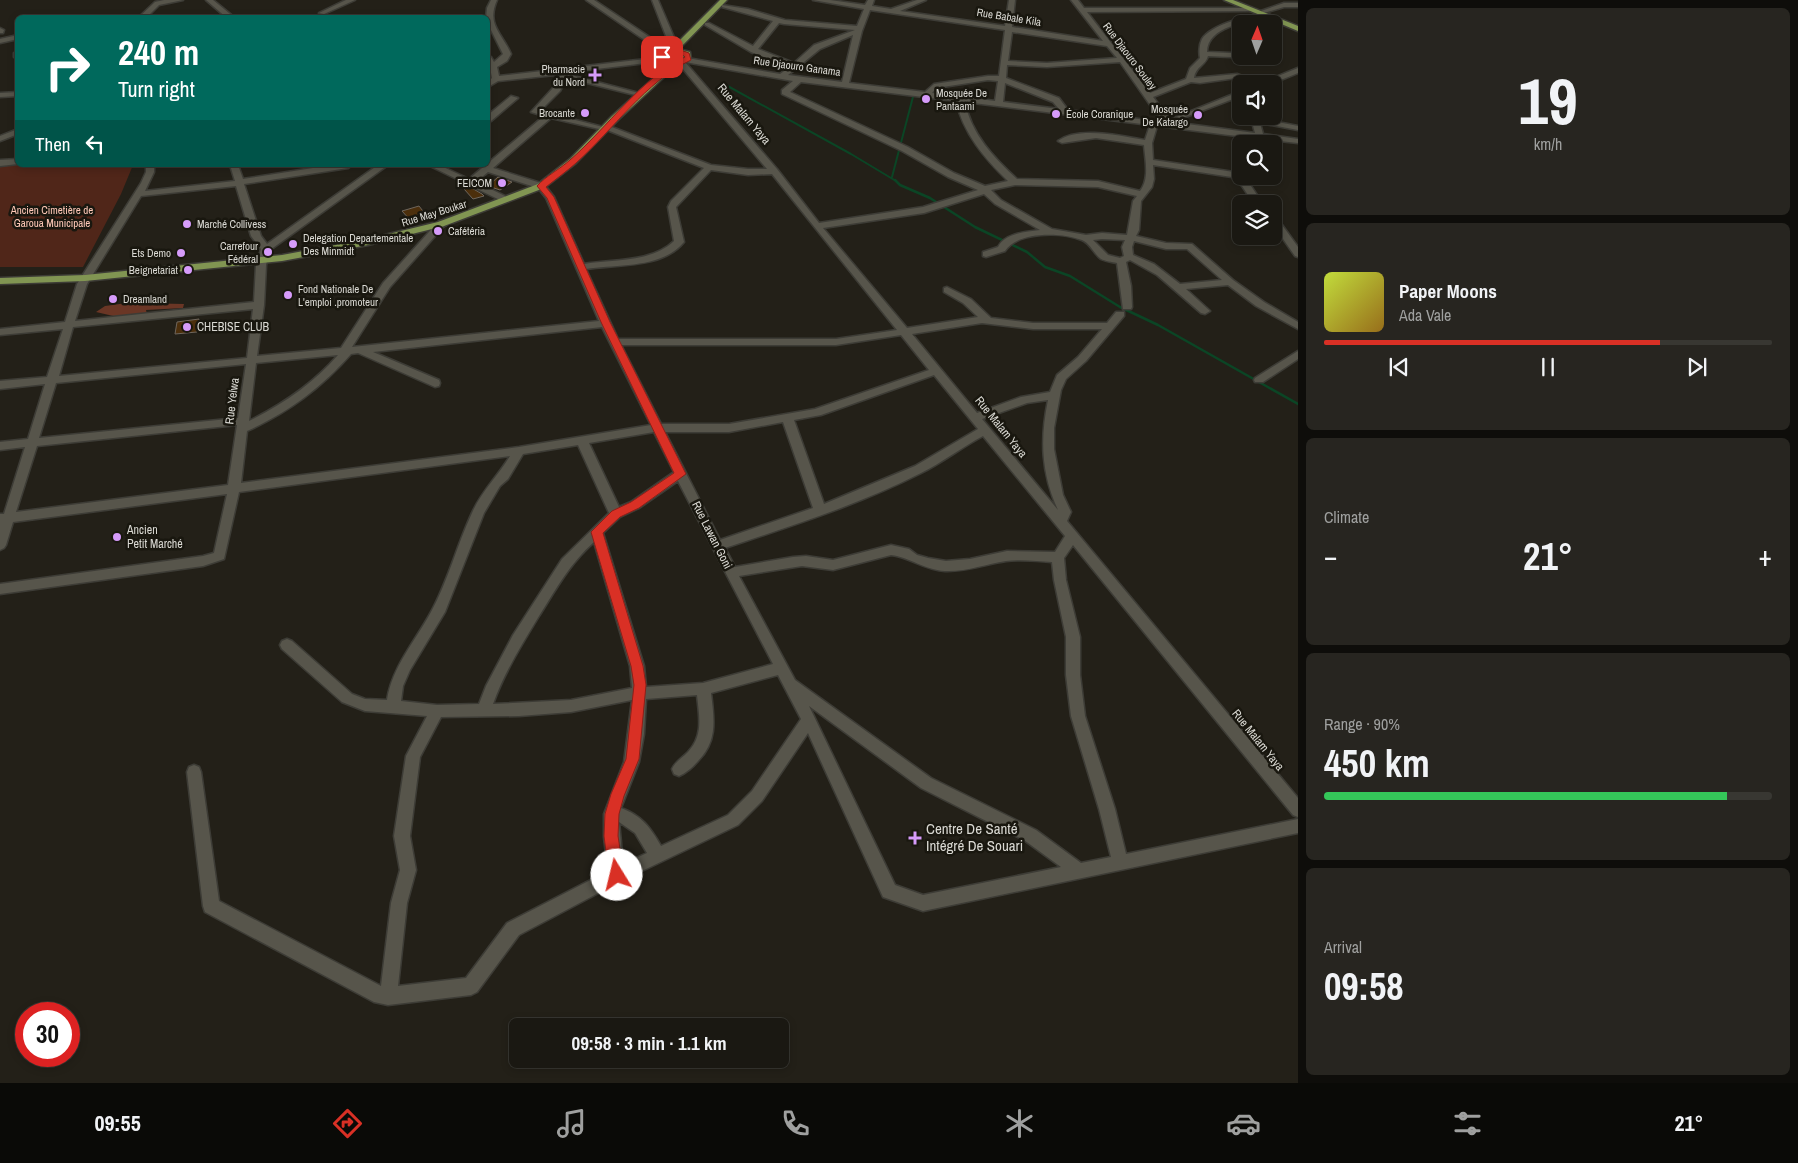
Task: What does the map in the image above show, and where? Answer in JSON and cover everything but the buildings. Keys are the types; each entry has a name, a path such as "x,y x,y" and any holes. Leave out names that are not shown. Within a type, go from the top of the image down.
{"main road":[{"path":"675,57 724,3 731,0"},
{"path":"1227,0 1298,24"},
{"path":"1242,1 1298,29"},
{"path":"675,57 708,24 724,3"},
{"name":"Rue May Boukar","path":"0,281 86,275 340,248 441,224 537,185 573,161 635,93 675,57"},
{"name":"Rue May Boukar","path":"602,127 675,57"},
{"name":"Rue May Boukar","path":"264,255 336,244 421,226 537,185"},
{"name":"Rue May Boukar","path":"0,276 86,275"}],"street":[{"path":"144,15 157,3 177,0"},
{"path":"209,0 228,15"},
{"path":"321,15 328,0"},
{"path":"321,15 352,0"},
{"path":"493,66 504,59 507,54 492,28 490,12 494,0"},
{"path":"589,0 675,57"},
{"path":"655,0 675,57"},
{"name":"Rue Babale Kila","path":"816,0 1109,44"},
{"path":"845,84 859,30 871,0"},
{"path":"891,11 920,0"},
{"path":"999,103 1012,0"},
{"name":"Rue Djaouro Souley","path":"1074,0 1122,60 1147,97 1160,123"},
{"path":"724,3 778,20 859,30"},
{"path":"1190,80 1194,66 1204,59 1206,40 1214,32 1284,5 1298,5"},
{"path":"1081,10 1250,9"},
{"path":"754,50 778,20"},
{"path":"708,24 754,50 795,66"},
{"path":"782,77 817,47 859,30"},
{"path":"0,31 15,31"},
{"path":"0,40 15,37"},
{"path":"1204,54 1231,55"},
{"path":"490,84 496,79 567,73 675,57"},
{"name":"Rue Djaouro Ganama","path":"675,57 782,77 925,94"},
{"name":"Rue Malam Yaya","path":"675,57 774,170 817,226 1298,810"},
{"path":"1004,63 1047,65 1122,60"},
{"path":"490,62 496,79"},
{"path":"1282,77 1298,70"},
{"path":"567,73 571,78 635,93"},
{"path":"567,73 561,79 558,89 535,112 602,127 643,140 709,167 748,172 774,170"},
{"path":"1147,97 1190,80 1200,81 1232,77"},
{"path":"925,94 934,86 988,78 1002,79 1025,86 1036,93 1056,100 1065,111"},
{"path":"800,79 785,92 906,149 951,175 984,190 998,202 1050,231 1086,238 1102,236 1132,238 1166,246 1189,246 1230,282 1260,304 1298,326"},
{"path":"0,95 15,94"},
{"path":"925,94 1160,123 1232,136"},
{"path":"1061,521 1065,512 1057,495 1048,449 1048,428 1061,376 1082,359 1124,310 1126,286 1125,259 1127,247 1132,238 1137,201 1148,187 1150,162 1148,143 1151,130 1160,123 1176,120 1232,97"},
{"path":"490,117 514,98"},
{"path":"960,99 964,118 971,132 993,160 1015,182"},
{"path":"490,166 549,116"},
{"path":"1259,135 1260,132 1256,122 1258,120 1298,128"},
{"path":"0,139 15,132"},
{"path":"1062,140 1086,135 1111,136 1148,143"},
{"path":"1282,141 1298,141"},
{"path":"0,162 15,160"},
{"path":"1150,162 1232,175"},
{"path":"0,545 4,518 33,442 68,326 86,275 138,194 148,177 150,167"},
{"path":"234,167 256,236 264,255 381,167"},
{"path":"138,194 238,182 335,167"},
{"path":"436,167 502,198"},
{"path":"470,183 489,167"},
{"path":"582,267 656,256 677,246 680,242 672,207 709,167"},
{"path":"487,169 537,185"},
{"path":"817,226 939,206 1000,184 1015,182 1098,184 1141,194"},
{"name":"Rue Lawan Goni","path":"537,185 550,197 605,322 680,474 809,720 889,891 923,903 1079,871"},
{"path":"0,446 242,425 270,417 308,391 350,351 386,285 441,224"},
{"path":"986,254 1002,249 1006,242 1022,235 1050,231"},
{"path":"1282,233 1296,257"},
{"path":"1086,238 1105,257 1125,259 1154,267 1205,312"},
{"name":"Rue Yelwa","path":"0,589 211,560 220,556 234,488 264,255"},
{"path":"1178,287 1230,282"},
{"path":"947,290 967,301 988,321"},
{"path":"0,332 259,305"},
{"path":"615,342 836,342 906,333 966,321 988,321 1033,326 1109,326"},
{"path":"0,385 350,351 605,322"},
{"path":"350,351 435,383"},
{"path":"1259,380 1298,354"},
{"path":"4,518 519,451 657,428 729,428 817,412 936,371"},
{"path":"976,417 1018,402 1056,395"},
{"path":"787,417 820,511"},
{"path":"717,546 820,511 909,474 985,430"},
{"path":"582,441 616,514"},
{"path":"393,706 396,686 438,612 478,512 519,451"},
{"path":"484,710 491,690 518,639 552,588 566,562 616,514 635,505 680,474"},
{"path":"597,532 640,677 633,759 624,784 618,794 612,814 611,836 617,875"},
{"path":"1073,535 1058,557 1060,580 1073,637 1073,674 1078,716 1107,809 1120,863"},
{"path":"731,573 794,562 814,561 824,566 833,565 891,550 905,552 913,558 928,563 946,566 970,564 1007,556 1058,557"},
{"path":"287,645 348,698 366,705 437,711 519,710 571,706 639,693 703,690 781,668"},
{"path":"790,683 926,783 1030,835 1079,871 1298,826"},
{"path":"679,769 690,760 703,744 708,732 703,690"},
{"path":"388,996 393,968 399,903 408,870 402,836 413,756 437,711"},
{"path":"194,772 211,906 374,993 388,996 471,986 513,929 617,875 733,820 757,796 809,720"},
{"path":"612,814 627,817 638,823 658,856"}],"green space":[{"name":"Ancien Cimetière de Garoua Municipale","path":"15,161 15,167 132,167 121,194 83,267 0,267 0,164"}],"shaded area":[{"path":"127,303 132,305 138,303 184,304 183,308 146,310 147,314 122,318 96,312 105,306"}],"waterway":[{"path":"724,84 896,181"},
{"path":"892,177 914,93"},
{"path":"896,181 900,185 930,198 975,227 1027,252 1045,267 1070,276 1120,307 1158,325 1298,404"}],"place":[{"name":"Pharmacie du Nord","path":"595,75"},
{"name":"Mosquée De Pantaami","path":"926,99"},
{"name":"Brocante","path":"585,113"},
{"name":"École Coranique","path":"1056,114"},
{"name":"Mosquée De Katargo","path":"1198,115"},
{"name":"FEICOM","path":"502,183"},
{"name":"Marché Collivess","path":"187,224"},
{"name":"Cafétéria","path":"438,231"},
{"name":"Delegation Departementale Des Minmidt","path":"293,244"},
{"name":"Carrefour Fédéral","path":"268,252"},
{"name":"Ets Demo","path":"181,253"},
{"name":"Beignetariat","path":"188,270"},
{"name":"Fond Nationale De L'emploi .promoteur","path":"288,295"},
{"name":"Dreamland","path":"113,299"},
{"name":"CHEBISE CLUB","path":"187,327"},
{"name":"Ancien Petit Marché","path":"117,537"},
{"name":"Centre De Santé Intégré De Souari","path":"915,838"}],"route":[{"path":"617,875 611,836 612,814 618,794 624,784 633,759 640,677 597,532 616,514 635,505 680,474 605,322 550,197 541,186 573,161 615,118 675,63 687,60 688,58 687,54 678,51 664,53 662,57"}]}
